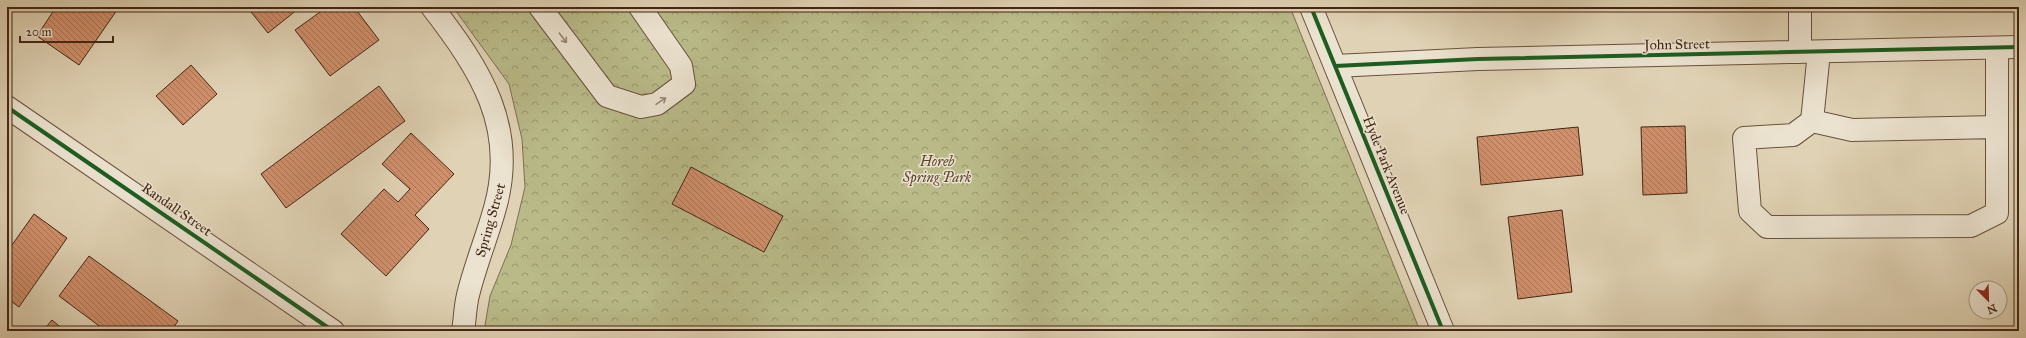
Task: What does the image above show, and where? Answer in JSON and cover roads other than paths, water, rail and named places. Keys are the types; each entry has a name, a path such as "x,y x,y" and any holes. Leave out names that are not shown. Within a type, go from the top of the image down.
{"street":[{"name":"Spring Street","path":"432,7 457,38 481,76 498,118 502,147 502,175 495,208 468,295 463,331"},
{"path":"540,7 607,96 641,107 657,104 684,84 681,66 640,7"},
{"name":"Hyde Park Avenue","path":"1311,7 1443,331"},
{"path":"1800,7 1810,52 1812,122"},
{"name":"John Street","path":"1335,66 1478,59 2019,47"},
{"path":"1997,48 1997,127 1997,213 1971,226 1766,227 1750,211 1744,138 1793,135 1812,122 1852,130 1997,127"},
{"name":"Randall Street","path":"7,107 333,331"}],"park label":[{"name":"Horeb Spring Park","path":"937,170"}]}
